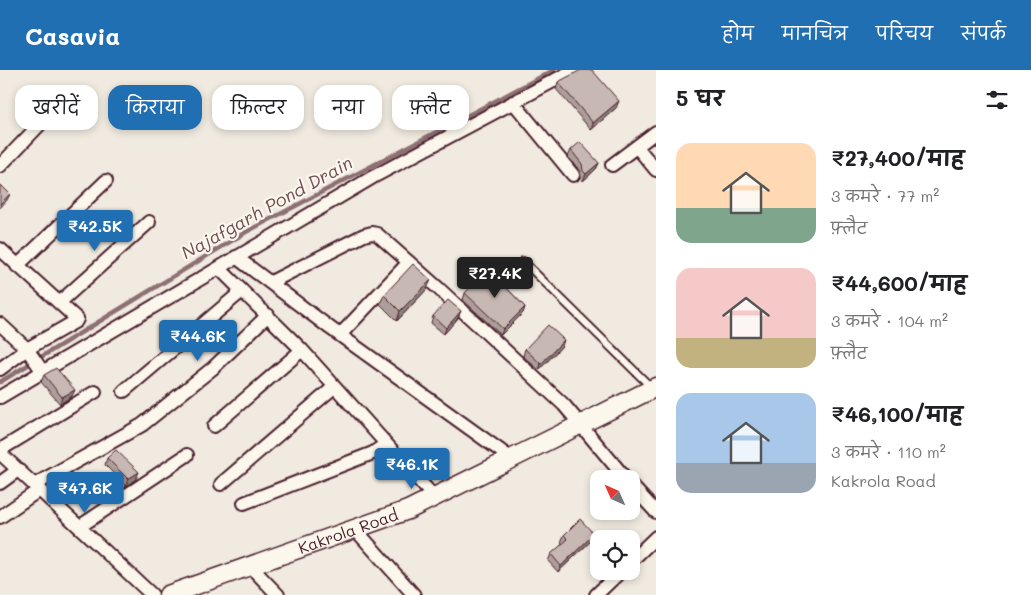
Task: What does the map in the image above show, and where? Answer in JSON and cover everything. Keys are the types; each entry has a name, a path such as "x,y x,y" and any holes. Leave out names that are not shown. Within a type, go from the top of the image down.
{"street":[{"path":"0,368 35,361 219,268 373,177 574,70"},
{"path":"513,102 573,175"},
{"path":"0,166 34,130"},
{"path":"612,165 656,132"},
{"path":"637,146 656,170"},
{"path":"17,266 106,181"},
{"path":"59,302 149,222"},
{"path":"271,282 372,232 377,234 564,405 618,470"},
{"path":"0,249 76,317 77,320 0,397"},
{"path":"236,257 340,335 512,458"},
{"path":"340,335 409,262"},
{"path":"219,268 302,350 434,497"},
{"path":"124,392 242,291"},
{"path":"0,517 37,487 142,425 212,368 268,315"},
{"path":"0,324 35,361"},
{"path":"214,426 302,350"},
{"path":"221,484 334,386"},
{"name":"Kakrola Road","path":"168,595 408,510 654,388"},
{"path":"95,392 0,452 152,595"},
{"path":"244,502 373,453 386,444"},
{"path":"79,527 187,455"},
{"path":"0,483 18,470"},
{"path":"640,495 656,512"},
{"path":"355,529 414,595"},
{"path":"640,552 656,537"},
{"path":"250,566 278,595"},
{"path":"596,595 612,580"}],"lane":[{"path":"523,260 654,388"}],"building":[{"path":"581,70 592,70 619,101 593,123 558,82"},
{"path":"580,142 599,163 586,174 583,171 582,164 571,150"},
{"path":"0,184 10,194 0,204"},
{"path":"413,264 431,280 400,311 384,295"},
{"path":"488,268 525,307 503,329 465,293"},
{"path":"448,300 461,311 446,328 433,316"},
{"path":"548,325 564,340 541,364 525,349"},
{"path":"56,368 75,390 62,397 44,375"},
{"path":"116,450 139,472 128,479 107,458"},
{"path":"580,519 590,530 590,538 561,566 551,554 568,539 564,535"}],"waterway":[{"name":"Najafgarh Pond Drain","path":"0,382 246,232 554,70"}]}
